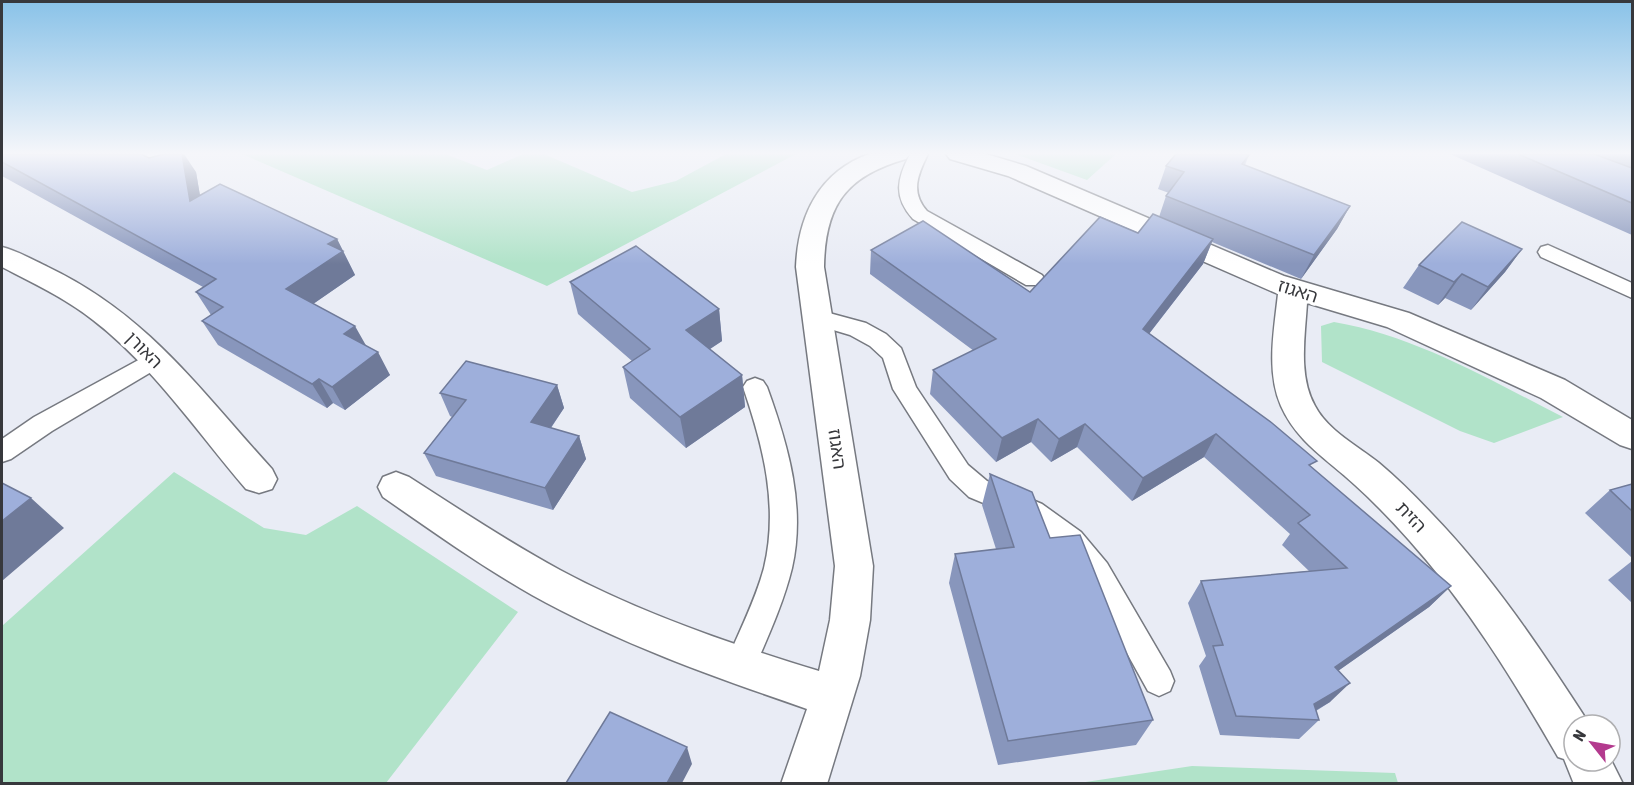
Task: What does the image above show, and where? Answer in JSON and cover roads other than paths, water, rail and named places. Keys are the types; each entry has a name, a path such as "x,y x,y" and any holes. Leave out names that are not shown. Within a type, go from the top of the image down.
{"street":[{"name":"האגוז","path":"815,776 850,620 854,566 810,252 810,238 817,211 832,191"},
{"name":"האגוז","path":"1061,191 1236,268 1293,290 1384,315 1431,334 1553,389 1632,436"},
{"name":"האורן","path":"2,256 86,299 124,329 155,359 259,479"},
{"name":"הזית","path":"1293,290 1290,372 1294,399 1303,416 1317,433 1389,494 1447,557 1525,661 1562,721"},
{"path":"396,487 527,572 570,595 680,644 834,697"}],"lane":[{"path":"904,191 911,206 920,215 1034,280"},
{"path":"1548,252 1632,291"},
{"path":"818,318 858,329 878,340 893,354 905,389 959,472 978,489 1033,512 1071,540 1097,572 1159,681"},
{"path":"2,452 43,424 155,359"},
{"path":"740,666 770,594 784,531 784,503 778,460 755,387"}]}
